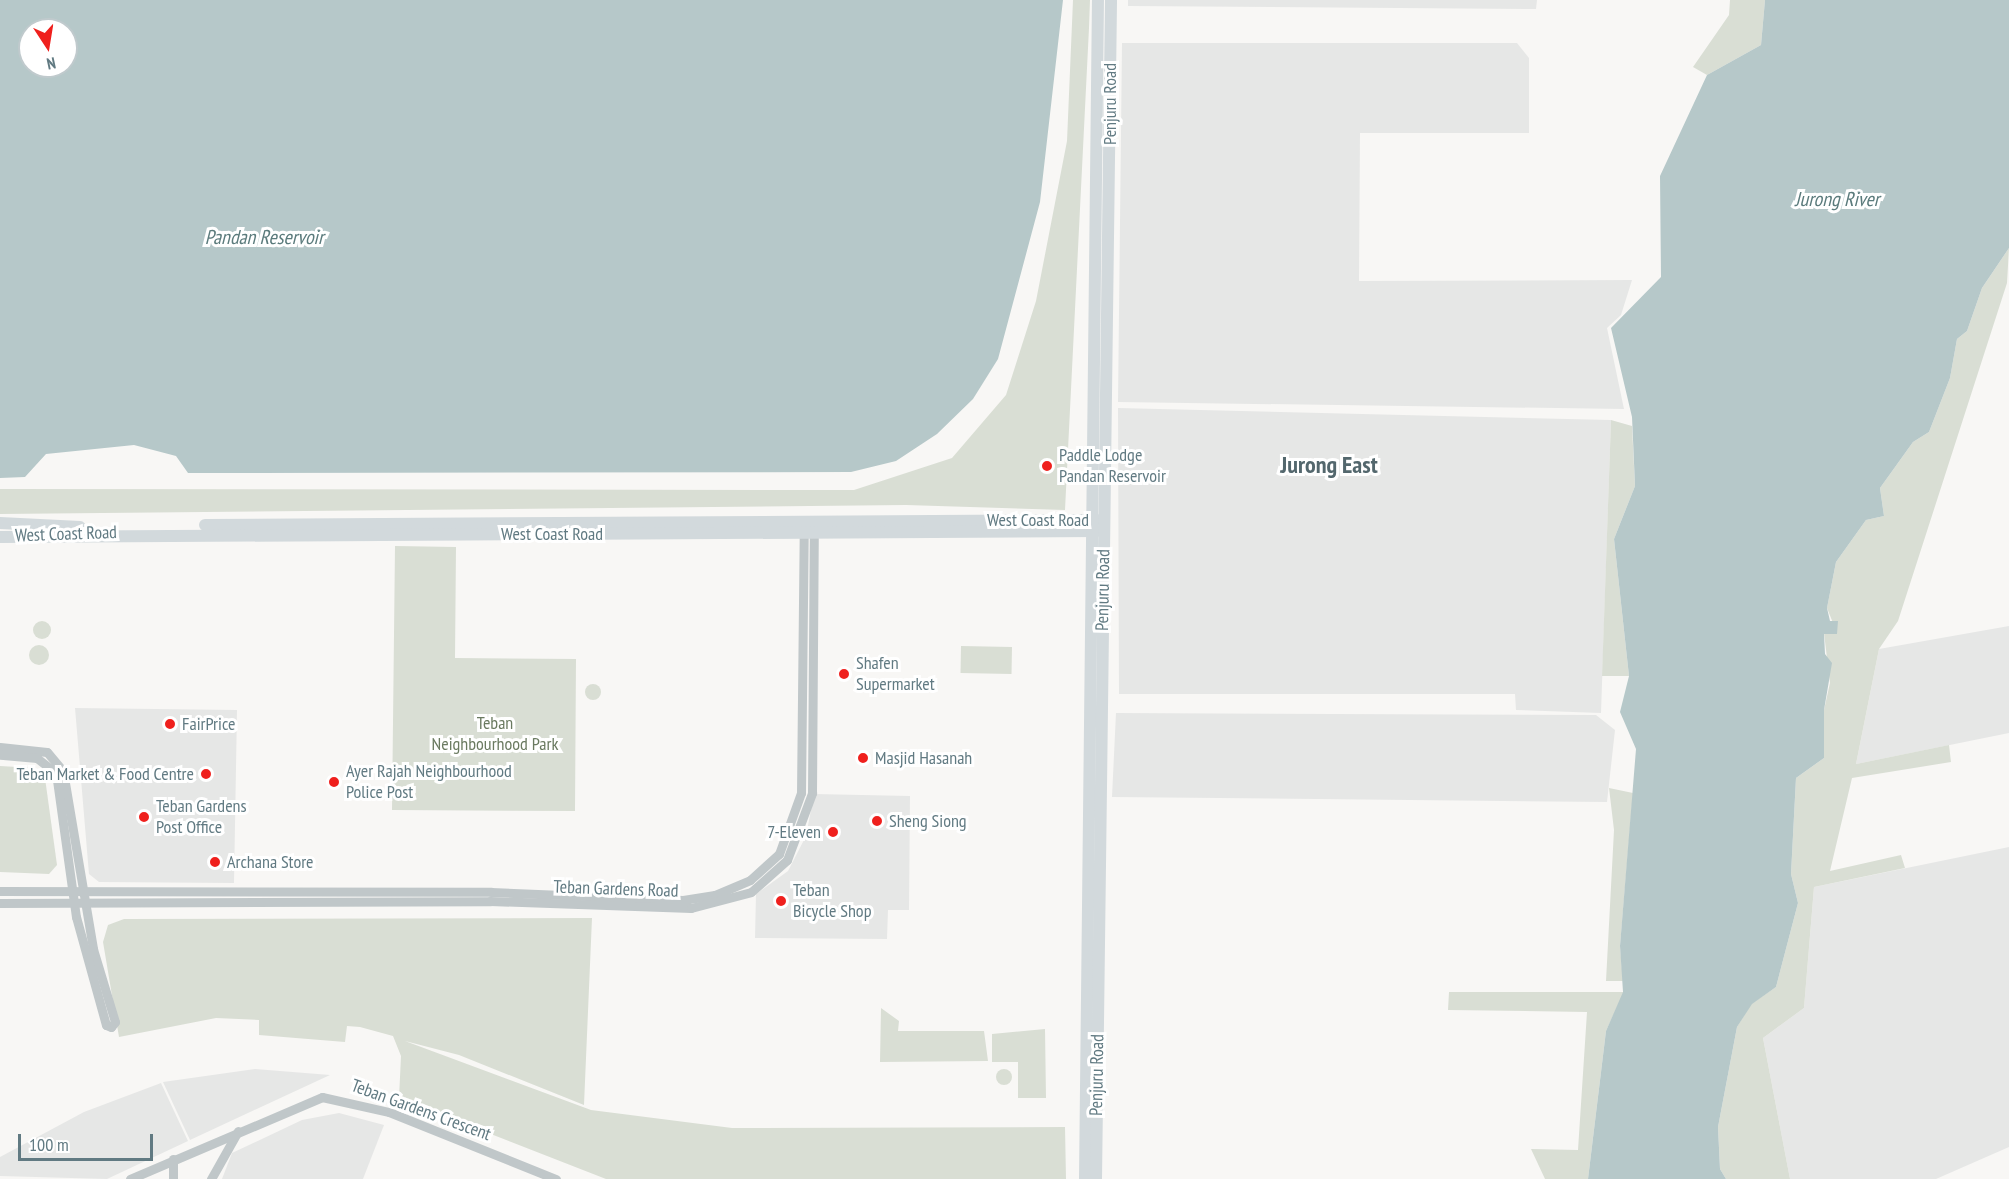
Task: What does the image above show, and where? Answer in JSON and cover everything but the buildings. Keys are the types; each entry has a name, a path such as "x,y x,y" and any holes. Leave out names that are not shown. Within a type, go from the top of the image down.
{"main road":[{"name":"Penjuru Road","path":"1095,1179 1089,525 1098,0"},
{"name":"Penjuru Road","path":"1085,1179 1093,994 1104,525 1111,0"},
{"name":"West Coast Road","path":"0,523 1104,525"},
{"name":"West Coast Road","path":"0,537 809,526"}],"street":[{"name":"Teban Gardens Road","path":"0,891 490,897 691,908 751,892 787,860 812,793 809,526"},
{"path":"0,747 47,752 63,771 77,891 73,902 106,1025 111,1027 116,1022 84,902 77,891 56,773 38,758 0,755"},
{"name":"Teban Gardens Road","path":"0,903 490,897"},
{"name":"Teban Gardens Crescent","path":"130,1179 305,1101 339,1098 556,1179"},
{"path":"211,1179 239,1130"},
{"path":"173,1159 173,1179"}],"shaded area":[{"path":"1128,0 1537,0 1536,9 1128,6"},
{"path":"1122,43 1517,43 1529,58 1529,133 1360,133 1359,281 1632,280 1621,315 1607,328 1624,409 1118,402"},
{"path":"1118,408 1611,420 1601,713 1516,710 1515,694 1119,694"},
{"path":"2009,626 2009,733 1856,764 1879,649"},
{"path":"75,708 237,710 234,883 99,882 89,874"},
{"path":"1116,713 1596,715 1615,730 1607,802 1112,797"},
{"path":"814,794 910,796 909,910 888,910 887,939 755,938 756,894 788,871 806,836"},
{"path":"2009,847 2009,1147 1936,1179 1790,1179 1763,1038 1804,1008 1814,887"},
{"path":"255,1069 330,1075 190,1140 163,1082"},
{"path":"161,1083 188,1141 107,1179 0,1176 0,1157 84,1112"},
{"path":"339,1113 384,1125 363,1179 222,1179 232,1153 302,1120"}],"green space":[{"path":"1073,0 1090,0 1065,510 906,505 0,514 0,489 854,490 952,458 1006,395 1036,301 1067,141"},
{"path":"1730,0 1765,0 1761,45 1707,75 1693,67 1729,15"},
{"path":"2009,248 2007,283 1898,621 1879,649 1856,764 1949,745 1951,762 1852,778 1830,871 1901,855 1905,868 1814,887 1804,1008 1763,1038 1790,1179 1726,1179 1720,1169 1718,1127 1737,1027 1751,1004 1776,987 1798,903 1791,874 1796,778 1824,758 1824,710 1830,683 1824,633 1837,633 1827,608 1836,562 1866,520 1884,516 1880,488 1913,442 1929,432 1950,378 1957,339 1967,331 1982,288"},
{"path":"1611,420 1632,426 1635,486 1614,539 1629,676 1602,676"},
{"name":"Teban Neighbourhood Park","path":"395,546 456,547 455,658 576,659 575,811 392,810"},
{"path":"38,621 46,621 51,626 49,637 38,639 33,634 33,626"},
{"path":"39,645 46,648 49,655 46,662 39,665 32,662 29,655 32,648"},
{"path":"961,646 1012,647 1012,674 961,673"},
{"path":"593,684 601,692 593,700 585,692"},
{"path":"0,766 34,768 45,778 57,865 49,874 0,872"},
{"path":"1609,788 1633,793 1620,946 1623,981 1606,981 1614,830"},
{"path":"592,918 584,1105 459,1055 405,1041 591,1110 732,1128 1065,1127 1066,1179 606,1179 399,1098 401,1056 393,1036 347,1026 345,1042 259,1035 259,1020 216,1018 119,1037 103,942 108,925 124,919"},
{"path":"1449,992 1624,992 1606,1031 1588,1179 1545,1179 1531,1149 1578,1150 1587,1012 1448,1010"},
{"path":"881,1008 899,1021 898,1031 984,1031 988,1061 880,1062"},
{"path":"1045,1029 1046,1098 1018,1098 1018,1062 992,1062 992,1034"},
{"path":"1004,1069 1010,1071 1012,1077 1010,1083 1004,1085 998,1083 996,1077 998,1071"}],"water":[{"name":"Pandan Reservoir","path":"0,0 1063,0 1040,202 998,359 973,399 937,434 896,461 851,472 188,473 176,456 134,445 46,454 25,477 0,478"},
{"name":"Jurong River","path":"1765,0 2009,0 2009,248 1982,288 1967,331 1957,339 1950,378 1929,432 1913,442 1880,488 1884,516 1866,520 1836,562 1827,608 1830,621 1838,621 1837,634 1824,634 1825,654 1832,663 1824,710 1824,758 1796,778 1791,874 1798,903 1776,987 1752,1004 1737,1027 1718,1127 1720,1169 1726,1179 1588,1179 1606,1031 1623,992 1620,946 1636,749 1620,712 1629,676 1614,539 1635,486 1632,417 1611,328 1661,277 1660,176 1707,75 1761,45"}],"place":[{"name":"Paddle Lodge Pandan Reservoir","path":"1047,466"},
{"name":"Shafen Supermarket","path":"844,674"},
{"name":"FairPrice","path":"170,724"},
{"name":"Masjid Hasanah","path":"863,758"},
{"name":"Teban Market & Food Centre","path":"206,774"},
{"name":"Ayer Rajah Neighbourhood Police Post","path":"334,782"},
{"name":"Teban Gardens Post Office","path":"144,817"},
{"name":"Sheng Siong","path":"877,821"},
{"name":"7-Eleven","path":"833,832"},
{"name":"Archana Store","path":"215,862"},
{"name":"Teban Bicycle Shop","path":"781,901"}],"district":[{"name":"Jurong East","path":"1329,465"}]}
